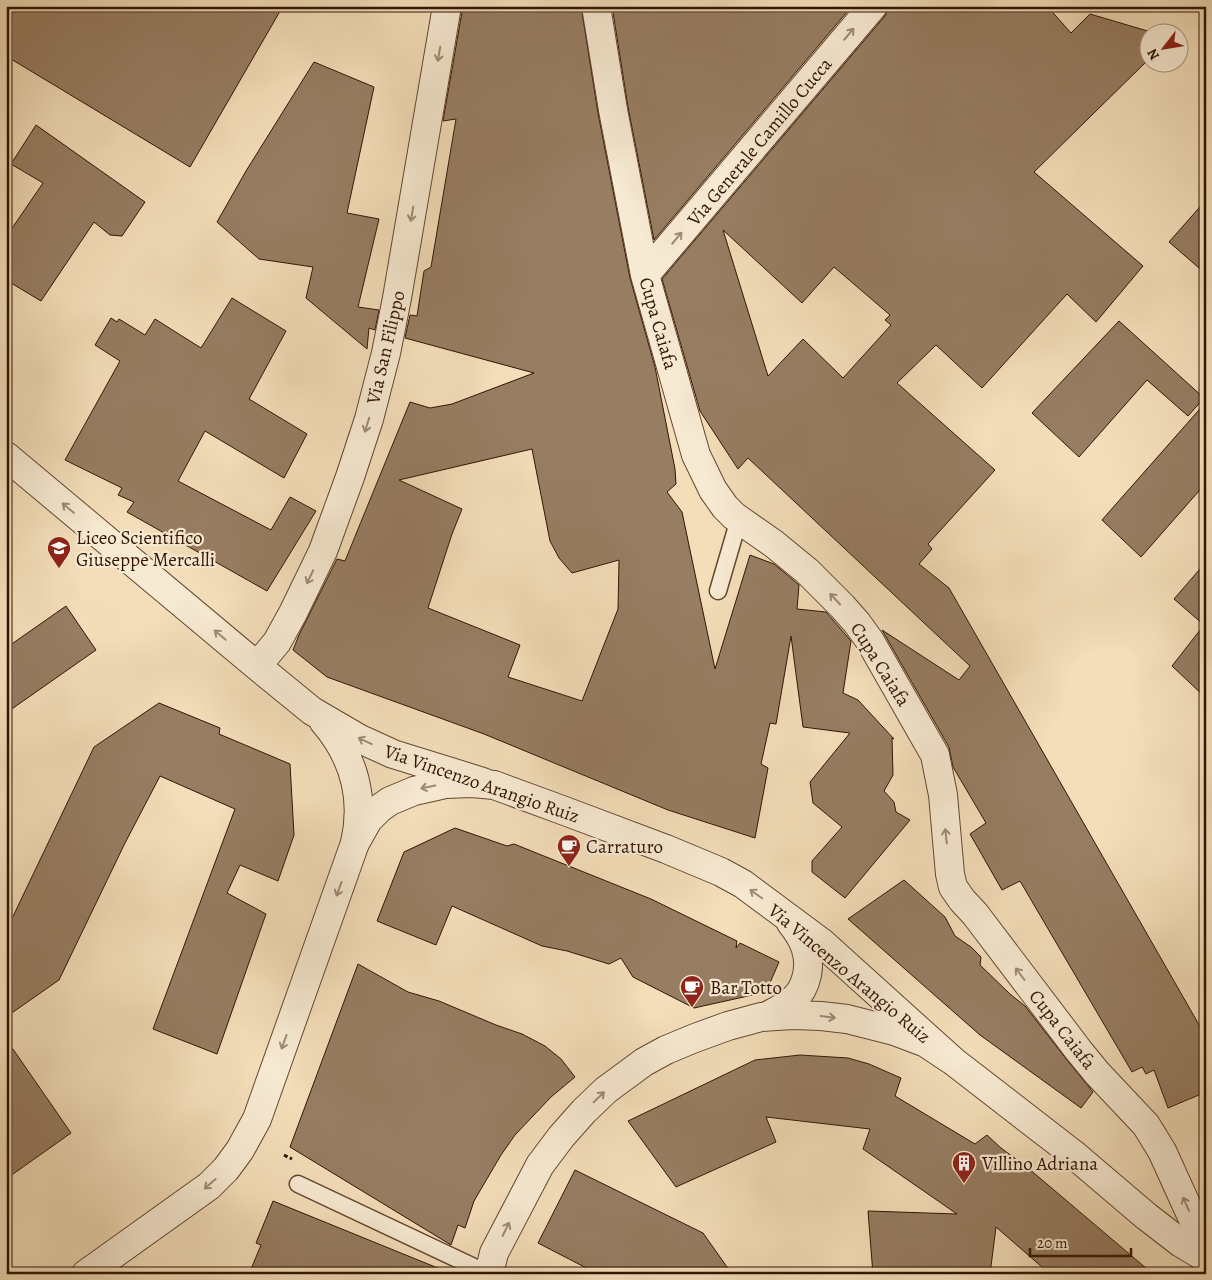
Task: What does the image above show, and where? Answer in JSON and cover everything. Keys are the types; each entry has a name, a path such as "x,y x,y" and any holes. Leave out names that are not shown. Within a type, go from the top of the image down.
{"street":[{"name":"Via San Filippo","path":"257,666 277,642 323,551 369,419 386,353 397,298 447,6"},
{"name":"Cupa Caiafa","path":"596,6 613,110 645,275 696,455 713,490 725,508 801,566 837,601 870,641 935,755 943,795 952,887 1079,1051 1146,1125 1162,1151 1206,1248"},
{"name":"Via Generale Camillo Cucca","path":"645,275 873,6"},
{"name":"Via Vincenzo Arangio Ruiz","path":"6,456 312,710 360,739 393,754 494,785 666,849 705,865 743,884 821,942 953,1061"},
{"path":"86,1274 209,1186 226,1169 240,1150 257,1119 359,828 357,789 353,774 341,745 330,729 312,710"},
{"path":"355,843 372,815 390,801 402,795 444,784 472,783 494,785"},
{"path":"767,1016 787,1005 801,991 808,966 808,953 803,940 784,914"},
{"path":"489,1274 494,1253 540,1165 561,1137 606,1090 644,1062 666,1050 728,1026 767,1016 793,1015 847,1019 894,1031 926,1043 953,1061 1072,1153 1181,1243 1206,1258"}],"lane":[{"path":"718,591 739,519"},
{"path":"298,1184 489,1274"}],"building":[{"path":"6,6 283,6 190,167 6,56"},
{"path":"463,6 581,6 598,113 630,278 655,367 675,469 676,484 667,492 682,512 715,669 750,555 774,564 799,585 797,609 826,612 851,641 843,693 858,700 894,739 892,738 893,775 884,791 894,802 896,812 910,820 845,898 812,872 812,861 842,827 813,803 810,782 850,733 803,727 791,636 776,724 770,723 761,764 768,768 755,838 668,810 484,734 327,677 293,650 337,559 345,561 410,402 430,408 452,404 534,373 405,338 410,315 417,316 424,271 431,267 456,119 443,121","holes":["532,449 550,541 559,558 572,573 619,560 618,609 582,701 508,677 520,645 428,608 462,509 399,480"]},
{"path":"612,6 852,6 654,240 628,107"},
{"path":"888,6 1047,6 1071,33 1090,14 1140,29 1140,68 1034,172 1143,266 1096,322 1067,294 982,388 936,345 897,383 995,470 928,544 932,549 919,564 949,588 1206,1037 1206,1092 1168,1108 1154,1070 1146,1074 1142,1067 1132,1072 1020,881 1002,890 970,834 986,823 953,767 949,747 882,630 959,680 970,666 748,458 738,469 700,411 662,279 885,16","holes":["723,230 802,303 834,267 890,315 885,320 891,325 843,378 803,339 768,376"]},
{"path":"314,62 374,87 347,213 379,219 358,307 379,310 375,330 369,328 367,349 306,298 313,267 259,259 217,222 246,171"},
{"path":"36,125 145,202 122,236 110,235 94,222 41,301 6,280 6,237 43,183 11,164"},
{"path":"1206,200 1206,274 1169,242"},
{"path":"232,298 286,331 249,399 307,434 284,478 205,431 178,481 271,530 290,497 316,511 267,591 127,512 134,502 118,495 122,488 65,460 120,361 95,345 111,318 117,322 119,319 145,335 155,319 201,348"},
{"path":"1119,321 1204,398 1188,416 1147,380 1079,457 1032,413"},
{"path":"1206,402 1206,483 1141,557 1102,520"},
{"path":"1206,562 1206,698 1172,666 1204,625 1174,599"},
{"path":"66,606 96,650 6,713 6,648"},
{"path":"159,703 220,728 219,734 290,764 294,835 278,881 240,865 227,893 266,914 217,1054 153,1029 235,809 160,776 125,843 59,980 6,1017 6,931 94,747"},
{"path":"455,828 507,846 514,844 651,899 737,941 736,948 740,943 779,962 766,992 694,1008 633,977 621,958 609,964 567,951 542,946 452,906 436,945 377,921 404,852"},
{"path":"904,880 945,917 955,936 981,957 980,965 1025,1006 1093,1092 1081,1108 980,1035 848,919"},
{"path":"358,964 408,992 439,1001 522,1034 545,1046 561,1059 575,1077 551,1097 515,1135 474,1201 465,1228 458,1225 451,1245 290,1147"},
{"path":"6,1039 71,1133 6,1179"},
{"path":"800,1055 848,1058 869,1064 901,1078 895,1096 975,1144 987,1135 1153,1274 1050,1274 996,1227 990,1274 873,1274 868,1211 957,1214 863,1149 870,1129 766,1117 776,1142 676,1187 628,1121 755,1060"},
{"path":"575,1170 703,1233 732,1274 598,1274 538,1243"},
{"path":"273,1201 450,1274 249,1274 261,1245 256,1243"}],"place":[{"name":"Liceo Scientifico Giuseppe Mercalli","path":"59,569"},
{"name":"Carraturo","path":"569,867"},
{"name":"Bar Totto","path":"692,1008"},
{"name":"Villino Adriana","path":"964,1184"}]}
